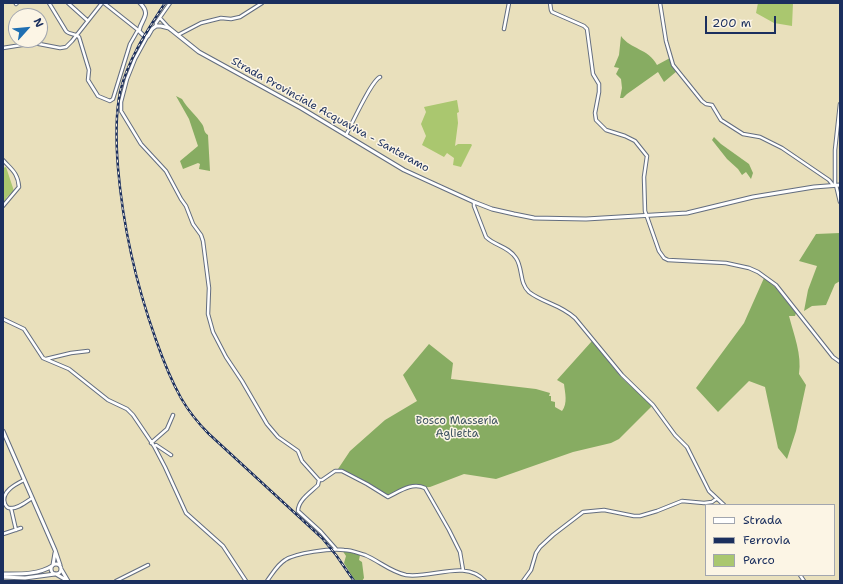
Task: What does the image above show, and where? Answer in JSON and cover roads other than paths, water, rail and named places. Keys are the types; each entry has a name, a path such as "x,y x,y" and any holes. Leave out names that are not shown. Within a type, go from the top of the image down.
{"main road":[{"path":"140,3 145,8 146,13 138,30 140,34 147,37 156,26 171,29"},
{"name":"Strada Provinciale Acquaviva - Santeramo","path":"171,29 192,47 211,59 295,105 408,171 492,209 544,218 596,219 646,214 693,212 753,197 836,185"},
{"path":"3,431 67,581"},
{"path":"50,540 55,554 52,570 55,574 67,581"},
{"path":"3,574 36,572 47,569 55,564 61,567"},
{"path":"3,578 24,578 55,574 60,572 61,567"}],"street":[{"path":"49,3 66,31 69,34 77,35"},
{"path":"3,48 34,44 63,48 69,45 88,21 103,3 138,30 130,44 113,99 110,101 103,99 96,94 88,80 88,67 79,37 77,35"},
{"path":"156,26 156,23 170,3"},
{"path":"178,35 201,23 221,18 231,19 240,17 262,3"},
{"path":"504,29 509,3"},
{"path":"550,3 552,12 584,26 587,29 593,74 599,84 595,113 596,120 606,130 635,141 647,156 644,177 646,214 657,245 666,259 726,263 749,268 758,272 776,285 824,347 840,362"},
{"path":"660,3 666,41 672,62 682,78 702,101 706,104 712,105 721,120 743,134 760,137 782,148 836,185"},
{"path":"70,4 88,21"},
{"path":"160,18 171,29"},
{"path":"147,37 135,59 127,79 121,102 122,114 141,144 158,161 166,172 186,206 194,228 201,235 209,288 209,322 226,357 267,424 278,437 298,451 302,461 319,480"},
{"path":"346,135 367,94 380,77"},
{"path":"840,104 835,150 836,185 840,202"},
{"path":"3,160 16,174 19,187 3,206"},
{"path":"474,202 474,206 486,237 507,248 515,257 518,261 523,283 528,291 566,310 575,318 625,379 653,405 672,431 687,447 709,491 723,504"},
{"path":"3,319 24,329 39,353 45,359 69,369 113,403 134,414 154,446 186,513 224,548 246,581"},
{"path":"45,359 71,352 88,350"},
{"path":"151,443 167,429 173,415"},
{"path":"154,446 156,445 171,455"},
{"path":"319,480 322,480 337,471 342,471 388,497 413,486 425,488 460,552 463,570"},
{"path":"24,480 7,490 4,502 6,506 11,508 22,505 32,498"},
{"path":"319,480 318,485 306,496 298,509 299,512 321,532 336,550"},
{"path":"524,581 532,567 536,553 540,547 583,512 604,510 640,516 661,510 682,501 704,503 712,502 716,498"},
{"path":"11,508 16,530"},
{"path":"3,534 21,528"},
{"path":"268,581 280,564 293,556 336,550 350,551 366,556 406,575 468,570 476,573 485,581"},
{"path":"116,581 148,566"}],"railway":[{"path":"165,3 133,57 123,80 118,101 116,140 120,190 131,255 142,298 161,355 187,408 209,434 322,538 354,581"}],"park label":[{"name":"Bosco Masseria Aglietta","path":"457,427"}]}
